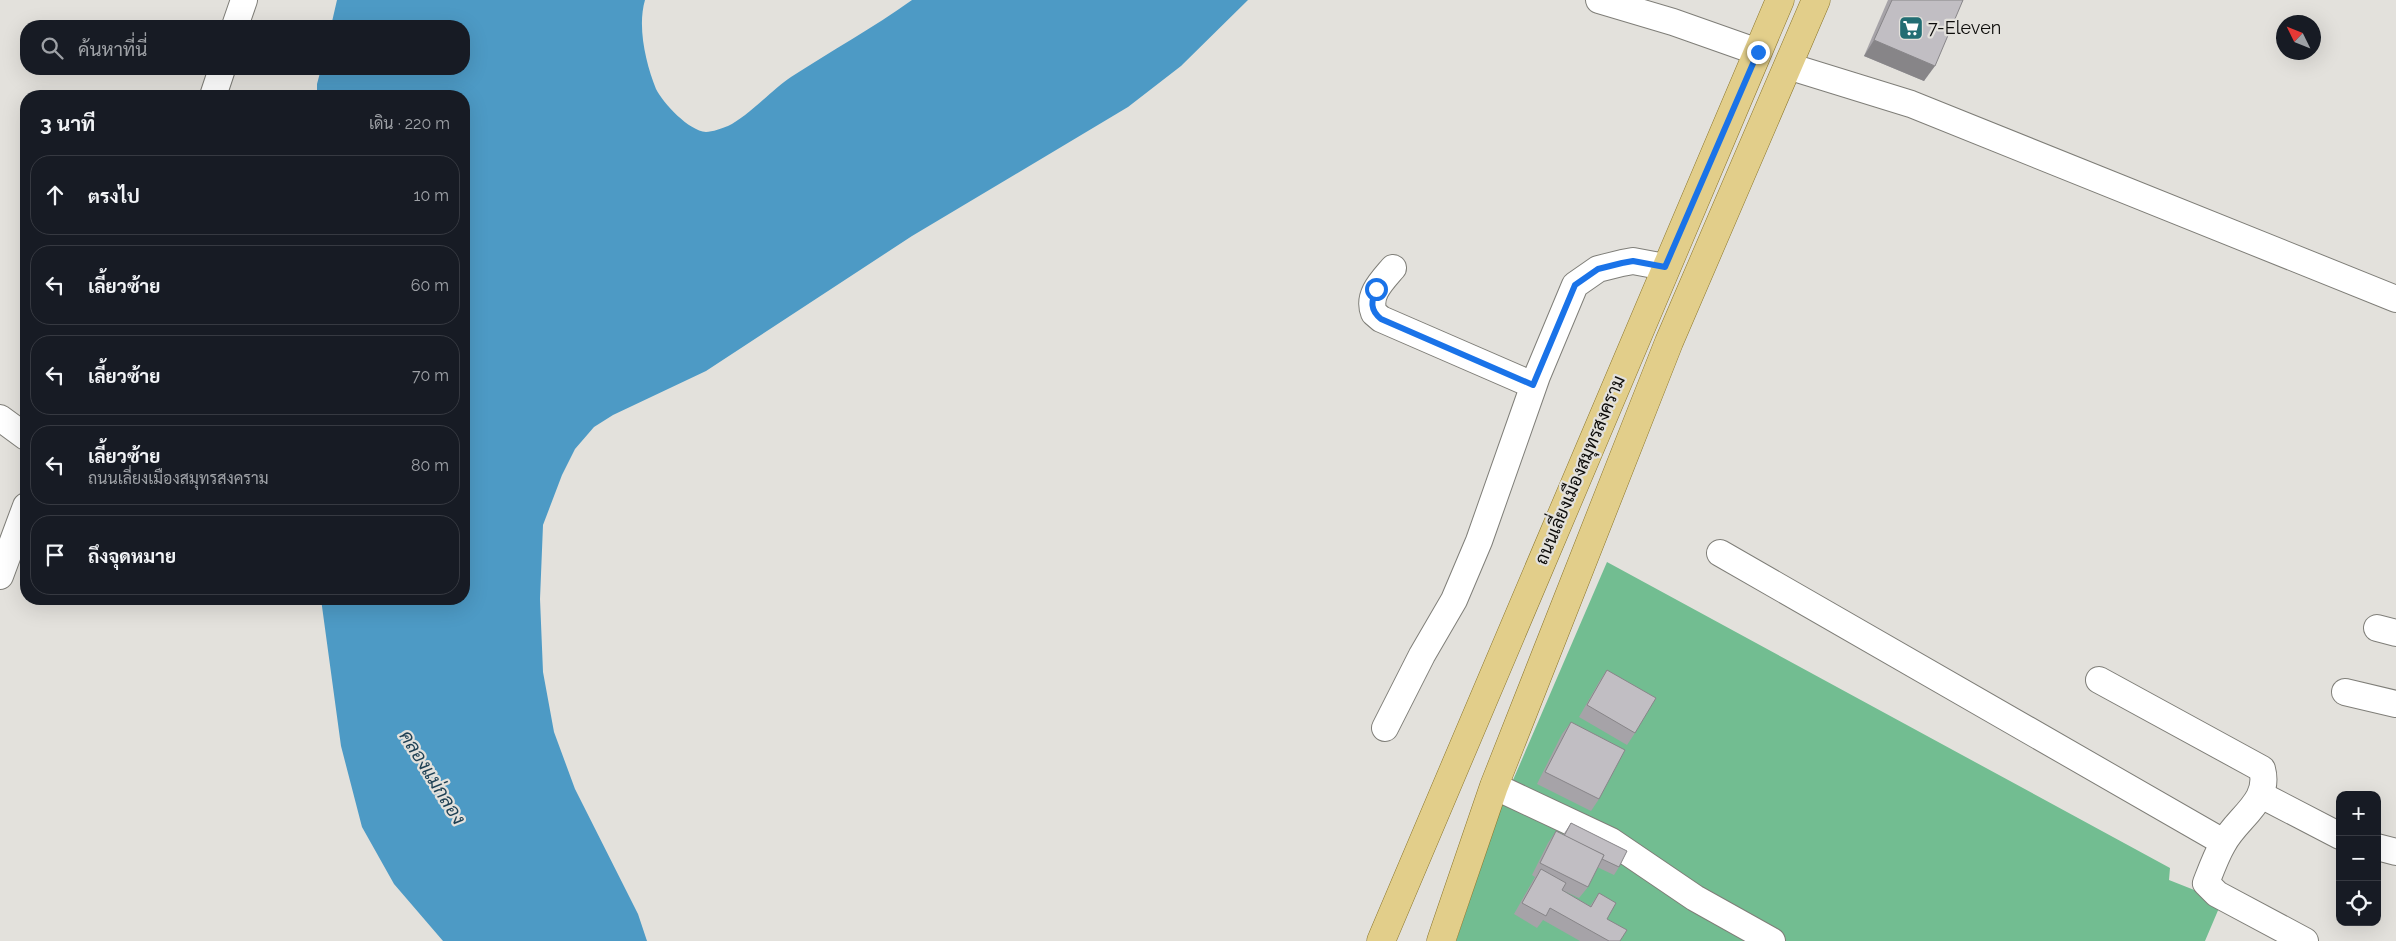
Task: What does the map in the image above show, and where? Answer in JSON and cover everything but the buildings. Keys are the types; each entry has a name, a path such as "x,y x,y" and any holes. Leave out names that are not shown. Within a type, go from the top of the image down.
{"main road":[{"name":"ถนนเลี่ยงเมืองสมุทรสงคราม","path":"1381,941 1665,267 1780,0"},
{"name":"ถนนเลี่ยงเมืองสมุทรสงคราม","path":"1441,941 1494,786 1669,342 1816,0"}],"street":[{"path":"237,20 244,0"},
{"path":"1599,0 1673,22 1758,52"},
{"path":"1788,66 1910,104 2396,299"},
{"path":"215,90 220,75"},
{"path":"1385,728 1422,655 1454,600 1480,542 1533,385 1575,285 1598,269 1622,263 1633,261 1665,267"},
{"path":"1393,268 1376,289 1372,298 1374,314 1381,319 1533,385"},
{"path":"0,418 20,433"},
{"path":"0,576 20,522"},
{"path":"1720,554 2223,842"},
{"path":"2098,680 2262,769 2265,782 2261,795 2223,842 2206,883 2217,894 2305,941"},
{"path":"2345,692 2396,704"},
{"path":"1494,786 1612,841 1695,898 1772,941"},
{"path":"2261,795 2336,834"},
{"path":"2381,848 2396,852"}],"green space":[{"path":"1607,562 2170,868 2169,880 2222,901 2205,941 1456,941 1501,808"}],"water":[{"name":"คลองแม่กลอง","path":"337,0 645,0 642,33 649,68 656,89 664,101 685,122 692,127 706,132 720,129 735,122 791,77 912,0 1248,0 1181,66 1128,107 912,236 706,371 613,415 594,427 575,449 562,475 543,525 540,599 543,672 554,732 575,789 638,914 647,941 443,941 394,884 362,827 341,746 322,605 470,605 470,90 317,90 317,84 319,75 470,75 470,20 332,20"}],"place":[{"name":"7-Eleven","path":"1911,28"}],"route":[{"path":"1376,289 1372,298 1372,308 1374,314 1381,319 1533,385 1575,285 1598,269 1622,263 1633,261 1665,267 1758,52"}]}
